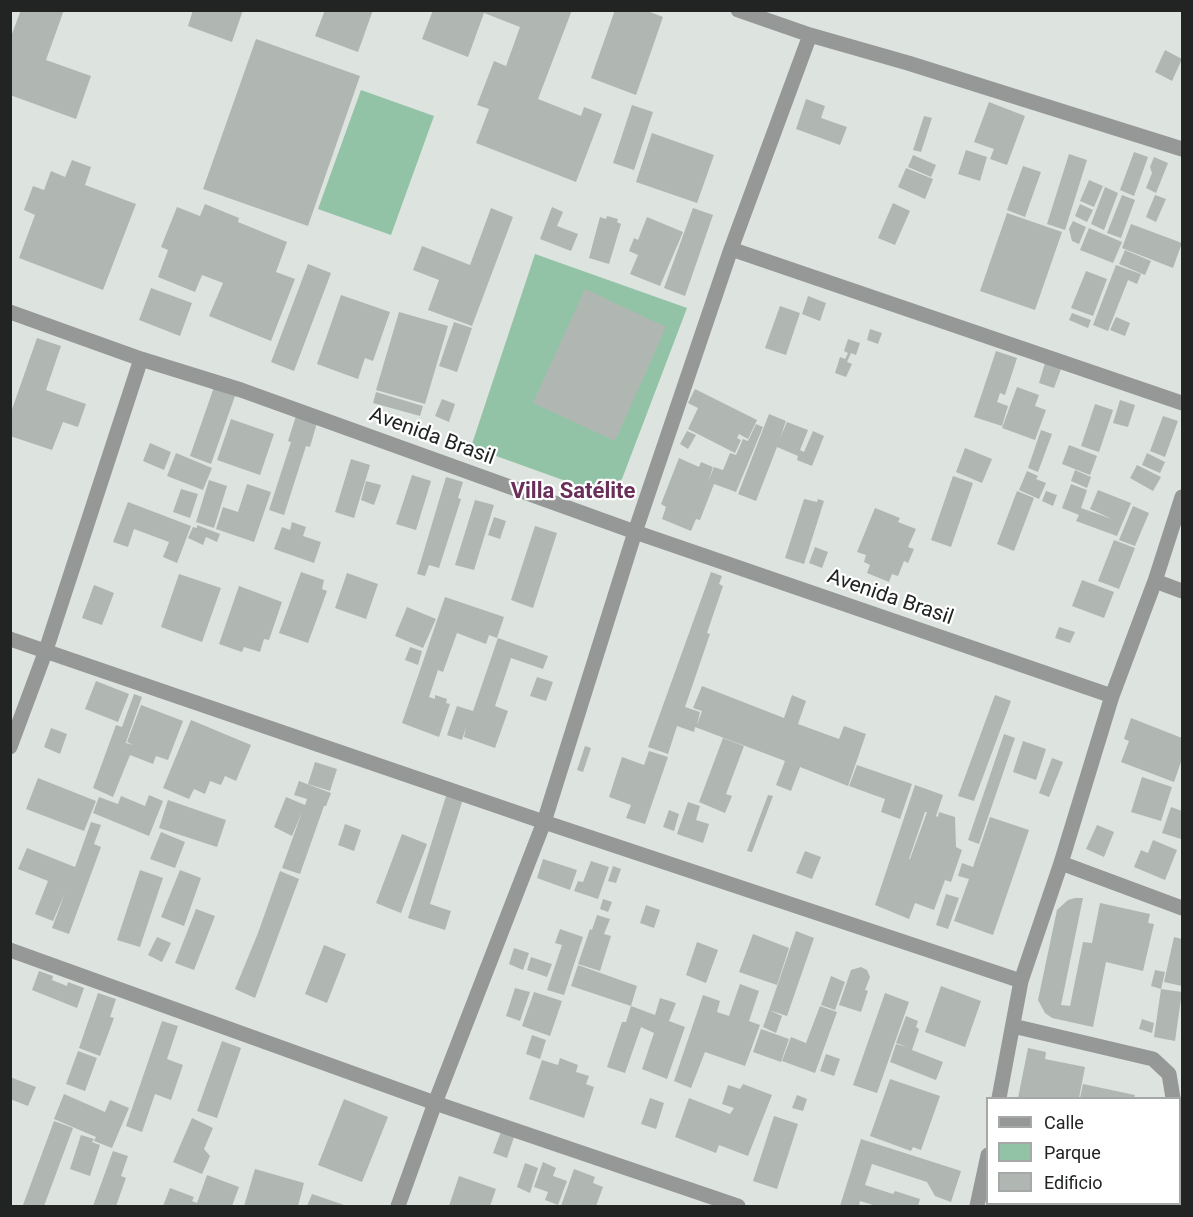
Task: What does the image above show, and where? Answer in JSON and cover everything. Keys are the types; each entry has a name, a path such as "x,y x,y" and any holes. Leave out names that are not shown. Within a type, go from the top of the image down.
{"street":[{"path":"738,10 810,35 1182,148"},
{"path":"398,1206 435,1103 544,822 635,532 731,249 810,35"},
{"path":"731,249 1182,403"},
{"name":"Avenida Brasil","path":"10,312 141,359 241,390 635,532 1112,696"},
{"path":"10,747 45,652 141,359"},
{"path":"999,1097 1021,981 1061,863 1112,696 1155,581 1182,497"},
{"path":"1155,581 1182,591"},
{"path":"10,639 544,822 1021,981"},
{"path":"1061,863 1182,908"},
{"path":"10,950 435,1103 738,1206"},
{"path":"1013,1026 1154,1059 1169,1074 1173,1097"},
{"path":"977,1206 986,1160"}],"green space":[{"path":"361,90 434,116 391,235 318,209"},
{"path":"535,254 687,308 622,479 602,494 471,447"}],"building":[{"path":"21,10 64,10 46,60 91,76 76,119 10,95 10,39"},
{"path":"193,10 243,10 232,42 188,26"},
{"path":"325,10 373,10 358,52 315,36"},
{"path":"433,10 572,10 538,99 581,116 584,107 602,114 576,182 476,143 489,109 477,105 494,61 506,66 520,27 484,13 468,57 422,39"},
{"path":"615,10 645,10 663,17 636,95 591,78"},
{"path":"256,39 360,76 308,226 203,189"},
{"path":"1165,50 1182,59 1172,81 1155,72"},
{"path":"806,99 825,106 821,118 847,127 840,145 796,129"},
{"path":"989,102 1025,116 1007,165 990,159 994,149 974,142"},
{"path":"632,105 653,112 634,170 613,163"},
{"path":"924,116 932,118 921,152 913,150"},
{"path":"652,133 714,155 697,203 636,182"},
{"path":"966,150 987,157 980,181 958,174"},
{"path":"1134,152 1148,157 1134,196 1120,190"},
{"path":"1069,154 1087,160 1065,230 1047,224"},
{"path":"913,155 936,165 931,177 908,167"},
{"path":"1154,157 1168,163 1156,193 1146,188 1152,173 1150,167"},
{"path":"72,160 91,167 85,185 136,204 103,290 19,258 35,215 24,210 33,186 44,190 51,171 65,177"},
{"path":"1023,166 1041,172 1025,217 1007,210"},
{"path":"906,168 933,179 925,199 898,187"},
{"path":"1089,180 1103,186 1094,207 1080,201"},
{"path":"1105,187 1118,193 1104,230 1091,224"},
{"path":"1122,195 1135,200 1121,238 1107,233"},
{"path":"1155,195 1166,199 1156,222 1146,217"},
{"path":"893,203 910,211 895,245 878,238"},
{"path":"205,204 239,218 238,222 287,242 276,272 295,279 271,341 209,316 223,283 202,275 195,292 158,277 168,250 161,247 177,207 200,216"},
{"path":"1080,204 1093,210 1087,222 1075,216"},
{"path":"552,207 563,212 557,226 578,234 571,251 540,239"},
{"path":"491,208 513,217 472,326 428,310 439,280 413,270 422,246 470,265"},
{"path":"693,208 713,215 685,296 664,288"},
{"path":"1007,213 1062,232 1035,310 980,291"},
{"path":"607,216 618,219 617,222 621,224 609,264 589,258 600,217 606,219"},
{"path":"647,217 683,232 660,286 630,274 638,255 629,251 634,238 638,240"},
{"path":"1073,221 1086,227 1079,244 1072,241 1069,229"},
{"path":"1131,224 1182,243 1173,268 1122,248"},
{"path":"1089,228 1122,242 1113,263 1080,250"},
{"path":"1125,250 1151,261 1145,275 1119,264"},
{"path":"308,264 331,273 294,371 271,362"},
{"path":"1116,265 1141,274 1137,284 1128,280 1108,331 1093,325"},
{"path":"1086,271 1107,279 1093,316 1071,308"},
{"path":"151,288 192,303 180,336 139,320"},
{"path":"585,289 666,327 615,441 533,403"},
{"path":"341,295 390,312 373,361 365,358 358,379 317,364"},
{"path":"808,296 826,303 820,321 802,314"},
{"path":"780,306 800,313 786,355 765,348"},
{"path":"399,312 448,326 425,404 376,390"},
{"path":"1072,313 1091,320 1088,328 1069,320"},
{"path":"1116,317 1130,323 1125,336 1110,330"},
{"path":"454,322 472,328 457,372 439,366"},
{"path":"870,329 882,333 878,344 867,340"},
{"path":"37,338 61,346 46,390 86,404 78,427 63,422 52,450 10,436 10,415"},
{"path":"848,339 860,343 856,355 851,353 847,362 852,364 846,377 835,373 840,357 845,359 848,353 844,351"},
{"path":"996,351 1017,358 1005,395 1000,393 997,402 1008,406 1002,426 974,417"},
{"path":"1045,363 1061,369 1054,388 1039,383"},
{"path":"214,387 235,396 211,464 190,456"},
{"path":"1017,387 1039,395 1035,406 1046,410 1035,440 1002,428"},
{"path":"695,389 757,420 748,439 739,434 737,438 741,440 735,453 688,429 698,408 688,403"},
{"path":"376,392 423,406 420,416 373,403"},
{"path":"442,399 455,404 449,422 435,416"},
{"path":"1120,400 1135,405 1128,427 1113,423"},
{"path":"1095,404 1113,410 1099,452 1081,446"},
{"path":"769,414 786,421 780,438 787,422 808,430 800,450 804,452 813,431 824,436 812,466 797,460 798,456 777,447 756,501 738,494"},
{"path":"296,416 317,423 310,447 306,446 284,515 269,510 291,442 288,441"},
{"path":"1163,416 1178,421 1165,457 1150,451"},
{"path":"231,419 274,434 260,475 217,460"},
{"path":"756,424 763,427 736,492 714,484 700,520 696,519 691,531 662,519 666,507 661,504 679,458 699,467 701,462 713,467 708,482 714,467 723,470 730,453 736,455 743,439 748,441"},
{"path":"1041,430 1052,434 1038,472 1028,468"},
{"path":"687,431 696,435 688,449 680,444"},
{"path":"150,443 171,452 164,470 143,461"},
{"path":"1069,445 1097,456 1090,475 1062,464"},
{"path":"965,448 992,459 982,483 956,472"},
{"path":"176,453 212,468 203,490 167,476"},
{"path":"1147,453 1165,462 1160,473 1142,465"},
{"path":"351,459 370,465 354,518 335,512"},
{"path":"1137,465 1161,477 1153,491 1130,478"},
{"path":"1075,470 1091,477 1087,488 1071,481"},
{"path":"1027,471 1038,476 1036,479 1046,483 1039,499 1019,490"},
{"path":"412,475 431,481 416,530 396,524"},
{"path":"953,476 973,483 951,547 931,540"},
{"path":"446,477 463,482 458,498 461,499 439,568 429,565 425,576 417,574"},
{"path":"209,480 227,486 214,528 196,522"},
{"path":"366,481 381,485 374,505 361,500"},
{"path":"247,484 271,492 254,542 216,529 223,507 238,512"},
{"path":"1071,484 1087,490 1081,508 1112,519 1090,509 1098,490 1131,503 1117,536 1076,521 1079,515 1062,508"},
{"path":"181,489 198,494 190,518 173,512"},
{"path":"1017,491 1034,498 1014,551 997,544"},
{"path":"1046,491 1057,495 1053,506 1042,501"},
{"path":"804,499 824,501 804,564 785,558"},
{"path":"475,500 494,505 474,570 455,565"},
{"path":"128,502 191,526 177,563 163,557 169,542 134,529 128,547 113,542"},
{"path":"1133,506 1149,513 1135,546 1119,540"},
{"path":"875,508 900,518 898,522 916,529 908,547 914,549 908,563 904,561 898,576 892,574 889,582 867,573 870,565 864,562 866,555 857,552"},
{"path":"494,517 506,521 500,539 488,535"},
{"path":"292,522 306,527 303,536 321,542 314,563 274,549 282,527 290,530"},
{"path":"197,525 220,534 217,542 206,537 203,545 188,538 193,527 197,528"},
{"path":"535,526 557,533 533,608 511,600"},
{"path":"1114,540 1135,548 1119,589 1098,581"},
{"path":"815,547 828,552 822,568 809,563"},
{"path":"301,572 324,580 322,589 327,591 308,643 279,633"},
{"path":"711,572 722,576 719,584 723,586 707,633 710,634 685,707 700,712 697,725 702,711 693,708 702,686 784,718 792,695 806,701 798,724 839,739 844,726 866,734 848,786 800,767 791,791 776,785 785,761 695,727 694,732 677,726 668,754 648,747"},
{"path":"347,573 378,584 366,619 335,608"},
{"path":"179,574 221,588 202,642 161,627"},
{"path":"1082,580 1114,592 1104,618 1072,606"},
{"path":"94,585 114,593 102,625 82,618"},
{"path":"239,586 282,602 269,640 264,639 260,652 244,647 242,652 219,644"},
{"path":"445,597 504,617 497,638 489,635 486,644 457,633 443,672 438,670 429,697 435,699 435,695 447,699 446,703 450,704 439,737 402,723"},
{"path":"407,607 436,619 423,648 395,636"},
{"path":"1059,627 1075,632 1070,643 1055,638"},
{"path":"498,638 548,656 543,669 511,658 495,706 508,711 495,748 464,737 466,727 462,740 447,735 457,706 473,711"},
{"path":"410,647 422,651 418,665 405,660"},
{"path":"537,677 553,682 546,701 530,696"},
{"path":"96,681 129,694 118,722 85,709"},
{"path":"134,694 142,697 125,745 126,743 133,745 127,742 141,705 183,721 168,760 156,756 153,764 130,755 113,797 93,788 116,725 122,727"},
{"path":"995,695 1011,701 974,801 958,796"},
{"path":"1131,718 1182,738 1182,759 1174,782 1121,762 1129,741 1124,739"},
{"path":"191,720 251,745 236,781 225,776 221,785 210,781 205,794 194,789 189,799 163,788"},
{"path":"51,728 67,734 60,754 44,747"},
{"path":"1004,734 1015,738 979,844 968,840"},
{"path":"723,738 744,746 726,794 732,796 725,813 699,802"},
{"path":"1023,741 1046,749 1036,780 1013,772"},
{"path":"585,746 591,748 583,772 577,770"},
{"path":"649,751 668,757 645,824 626,818 631,805 609,797 622,757 644,765"},
{"path":"1052,758 1063,762 1049,797 1039,793"},
{"path":"315,762 337,769 330,791 308,784"},
{"path":"857,765 912,784 900,819 881,812 885,799 849,786"},
{"path":"1142,777 1172,787 1161,821 1131,812"},
{"path":"38,778 96,801 84,831 26,809"},
{"path":"299,781 331,793 324,806 300,874 282,868 302,812 292,836 274,827 286,797 305,805 307,799 294,795"},
{"path":"915,785 943,795 936,816 938,817 939,812 955,817 956,847 962,850 951,882 945,880 934,910 915,903 909,919 875,905","holes":["925,812 927,812 910,859 909,859"]},
{"path":"447,793 463,799 430,904 451,911 445,930 408,918"},
{"path":"149,795 163,801 149,836 93,813 99,797 118,804 121,796 145,806"},
{"path":"768,795 773,796 752,852 747,851"},
{"path":"168,800 226,820 217,847 159,828"},
{"path":"688,802 700,806 696,820 709,824 703,843 677,834"},
{"path":"1171,807 1182,811 1181,839 1162,833"},
{"path":"669,810 679,814 674,831 663,827"},
{"path":"990,817 1029,830 993,935 954,921 969,879 958,876 962,863 973,867"},
{"path":"91,822 101,825 94,844 101,847 69,934 52,928 65,893 53,921 35,914 48,881 18,869 27,848 75,867"},
{"path":"345,824 361,830 354,851 338,845"},
{"path":"1097,825 1114,832 1104,857 1086,849"},
{"path":"161,832 185,842 175,868 150,859"},
{"path":"402,834 427,844 401,913 376,903"},
{"path":"1153,840 1177,850 1165,880 1134,867 1141,850 1148,853"},
{"path":"805,851 821,857 812,879 796,873"},
{"path":"543,859 577,870 570,890 537,878"},
{"path":"591,861 609,867 598,899 574,891 578,881 583,882"},
{"path":"613,866 621,869 616,883 608,881"},
{"path":"140,870 163,878 140,947 117,940"},
{"path":"180,870 201,878 184,926 161,917"},
{"path":"280,871 299,879 255,998 235,989"},
{"path":"946,894 959,898 948,929 936,925"},
{"path":"1083,898 1061,1005 1070,1006 1083,942 1092,943 1100,903 1150,914 1148,923 1154,924 1143,971 1106,962 1093,1027 1052,1018 1045,1013 1038,1000 1057,910 1068,900"},
{"path":"603,899 612,902 608,912 600,909"},
{"path":"646,905 660,910 654,928 640,923"},
{"path":"196,909 215,916 194,970 175,963"},
{"path":"597,915 610,919 604,934 611,936 600,971 578,964"},
{"path":"560,929 583,937 564,995 547,990 562,945 555,943"},
{"path":"796,931 814,938 787,1016 769,1010"},
{"path":"753,934 789,948 777,985 739,972"},
{"path":"157,937 171,943 162,962 148,955"},
{"path":"1174,937 1182,939 1182,986 1164,982"},
{"path":"697,942 718,950 706,983 686,975"},
{"path":"324,945 346,954 327,1003 305,994"},
{"path":"514,948 529,953 523,970 509,964"},
{"path":"531,957 552,964 547,977 527,970"},
{"path":"578,965 637,986 631,1006 571,986"},
{"path":"861,967 867,970 870,977 861,1012 839,1005 851,970"},
{"path":"1155,970 1165,972 1161,989 1151,986"},
{"path":"39,971 53,976 52,980 67,986 68,982 84,988 77,1008 32,990"},
{"path":"831,976 845,982 835,1010 821,1005"},
{"path":"740,984 759,991 749,1021 760,1025 745,1066 705,1052 691,1088 674,1081 703,995 720,1001 717,1012 729,1016"},
{"path":"941,986 981,1001 965,1047 925,1032"},
{"path":"515,988 530,992 520,1021 506,1016"},
{"path":"1161,989 1182,992 1175,1041 1154,1037"},
{"path":"534,992 562,1001 550,1036 522,1026"},
{"path":"98,993 116,999 110,1017 114,1018 100,1056 79,1048"},
{"path":"885,993 909,1002 877,1093 853,1085"},
{"path":"660,998 676,1003 669,1021 685,1027 667,1079 642,1069 654,1033 641,1027 625,1073 607,1067 622,1022 626,1022 631,1006 655,1015"},
{"path":"820,1006 837,1012 815,1073 782,1061 791,1037 806,1043"},
{"path":"769,1010 782,1016 776,1033 763,1027"},
{"path":"906,1016 918,1021 916,1027 919,1029 912,1050 943,1062 936,1080 890,1062 896,1044 907,1047 896,1043"},
{"path":"1142,1019 1154,1023 1152,1033 1139,1029"},
{"path":"162,1021 178,1026 167,1059 183,1065 171,1100 155,1094 142,1132 126,1126"},
{"path":"761,1029 789,1039 781,1062 753,1052"},
{"path":"532,1035 546,1040 540,1059 526,1054"},
{"path":"222,1041 241,1048 217,1118 197,1111"},
{"path":"1028,1048 1046,1052 1045,1059 1085,1067 1079,1097 1018,1097"},
{"path":"78,1051 97,1058 85,1091 66,1084"},
{"path":"826,1054 840,1059 834,1076 820,1071"},
{"path":"560,1058 578,1065 576,1072 589,1076 586,1084 594,1087 584,1118 529,1099 542,1060 558,1065"},
{"path":"10,1077 36,1087 28,1106 10,1099"},
{"path":"890,1079 940,1096 921,1150 913,1147 911,1151 870,1136"},
{"path":"743,1084 772,1095 748,1156 719,1145 716,1153 675,1137 689,1098 730,1114 734,1108 722,1104 728,1085 740,1089"},
{"path":"1083,1084 1135,1095 1134,1097 1080,1097"},
{"path":"64,1094 105,1112 110,1100 129,1108 112,1148 94,1141 96,1137 54,1119"},
{"path":"797,1095 807,1099 803,1111 792,1108"},
{"path":"650,1098 664,1103 656,1129 641,1124"},
{"path":"344,1099 388,1117 362,1182 318,1165"},
{"path":"774,1116 798,1124 777,1189 753,1181"},
{"path":"192,1118 213,1128 204,1149 210,1156 202,1174 173,1162"},
{"path":"54,1121 73,1128 44,1206 23,1205"},
{"path":"502,1129 515,1134 507,1158 493,1153"},
{"path":"81,1135 94,1139 92,1142 100,1145 90,1176 70,1169"},
{"path":"861,1139 961,1171 951,1202 935,1196 927,1182 872,1164 865,1185 893,1194 895,1191 920,1199 918,1206 876,1206 860,1201 859,1206 840,1206"},
{"path":"113,1151 128,1156 121,1176 126,1178 116,1206 93,1206"},
{"path":"543,1162 556,1168 553,1176 567,1181 558,1205 545,1200 548,1192 534,1187"},
{"path":"525,1163 538,1168 530,1193 517,1187"},
{"path":"255,1169 304,1183 298,1206 244,1206"},
{"path":"574,1169 595,1177 593,1183 603,1187 596,1206 561,1206"},
{"path":"207,1175 239,1187 232,1206 163,1206 170,1188 194,1197 192,1201 197,1203"},
{"path":"459,1176 496,1189 490,1206 449,1206"},
{"path":"1182,1182 1182,1206 1170,1206 1181,1205"},
{"path":"312,1194 347,1206 307,1206"}],"district":[{"name":"Villa Satélite","path":"573,492"}]}
